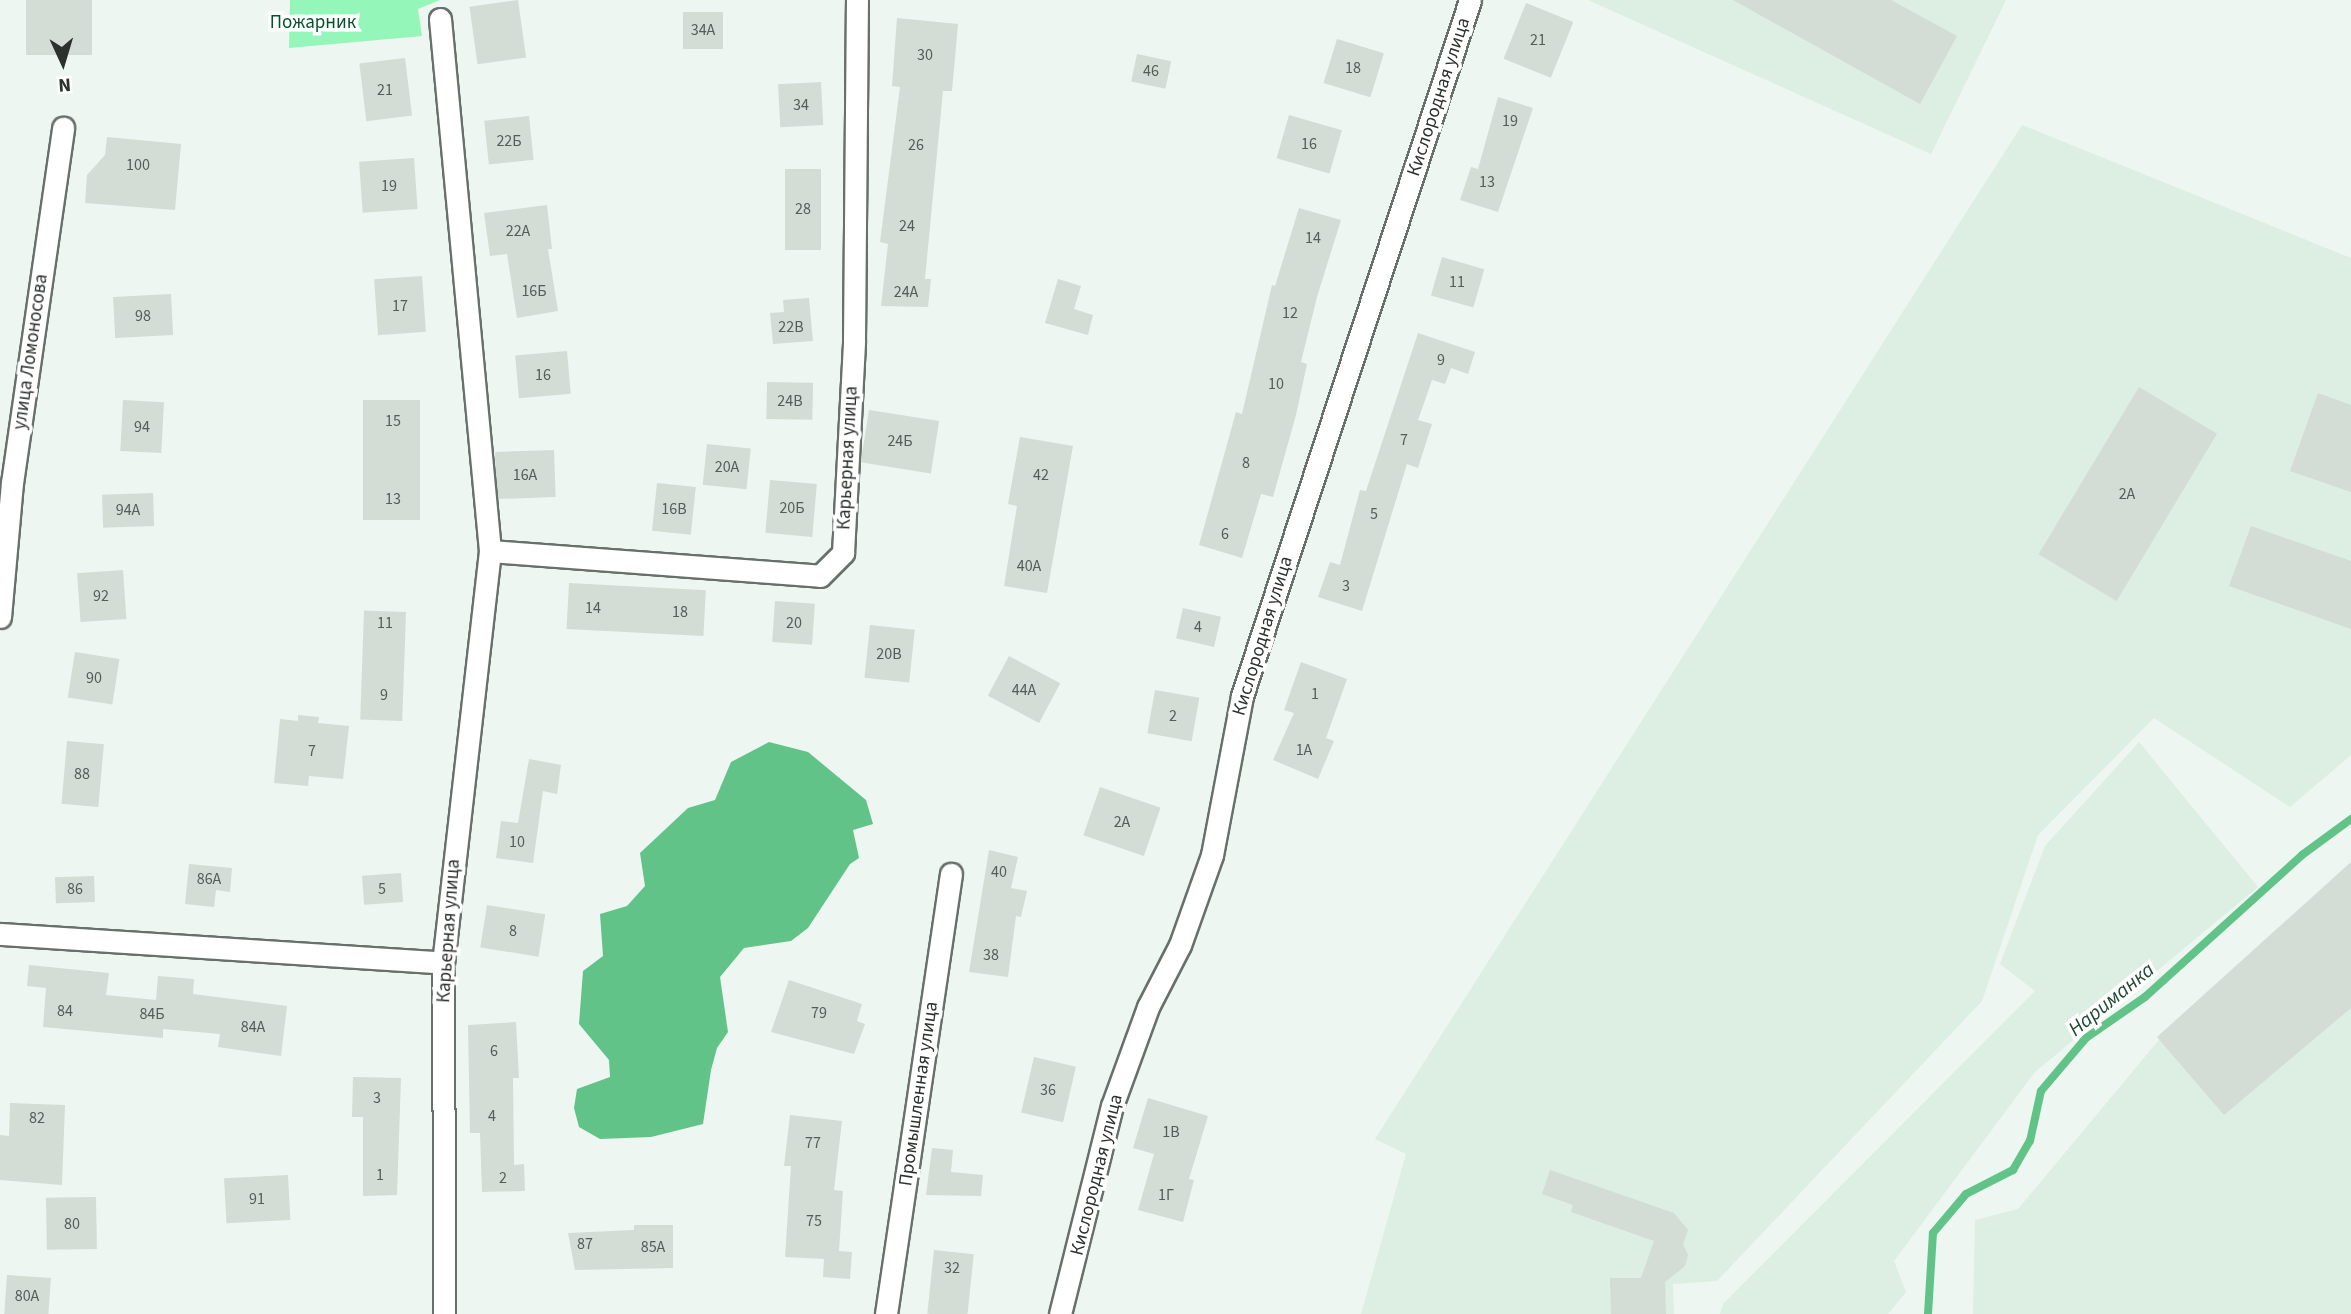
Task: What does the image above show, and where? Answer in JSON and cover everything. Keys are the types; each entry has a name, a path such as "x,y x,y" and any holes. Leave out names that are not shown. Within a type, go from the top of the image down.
{"street":[{"name":"Карьерная улица","path":"490,551 820,576 843,554 854,340 857,0"},
{"name":"Кислородная улица","path":"1060,1314 1112,1106 1148,1007 1180,945 1212,855 1242,696 1471,0"},
{"name":"Карьерная улица","path":"440,19 490,551 443,963 444,1314"},
{"name":"улица Ломоносова","path":"0,617 12,483 63,128"},
{"name":"Промышленная улица","path":"886,1314 951,874"},
{"path":"0,934 443,963"}],"shaded area":[{"path":"1588,0 2006,0 1931,154"},
{"path":"2022,125 2351,258 2351,755 2290,807 2154,718 2038,835 1982,1001 1717,1281 1673,1284 1674,1314 1361,1314 1406,1154 1375,1139"},
{"path":"769,742 808,752 866,800 873,824 853,830 859,858 850,864 808,928 791,941 744,948 720,977 728,1032 717,1048 711,1070 703,1124 651,1137 600,1139 579,1127 574,1108 577,1089 610,1077 609,1060 579,1024 583,971 603,956 600,914 627,906 645,886 640,853 688,808 715,800 731,762"},
{"path":"2139,742 2258,887 2035,1072 1894,1261 1906,1292 1888,1314 1720,1314 1723,1304 2035,991 2000,964 2045,846"},
{"path":"2351,869 2351,1314 1973,1314 1975,1220 2018,1209 2158,1041"}],"green space":[{"name":"Пожарник","path":"290,0 440,0 418,9 422,36 289,48"}],"building":[{"path":"26,0 92,0 92,55 26,55"},
{"path":"518,0 526,57 478,64 469,7"},
{"path":"1733,0 1891,0 1957,36 1920,104"},
{"path":"1526,3 1573,22 1551,78 1504,59"},
{"path":"683,12 723,12 723,49 683,49"},
{"path":"897,18 958,24 952,91 943,91 925,279 931,279 928,307 881,306 888,244 880,242 900,87 892,86"},
{"path":"1337,39 1384,53 1370,97 1324,83"},
{"path":"1137,54 1171,61 1165,89 1131,81"},
{"path":"405,58 412,116 366,121 359,64"},
{"path":"821,82 823,125 780,127 778,84"},
{"path":"1498,97 1533,108 1498,212 1460,200 1471,167 1478,169"},
{"path":"1289,115 1342,130 1329,173 1277,158"},
{"path":"529,116 534,160 489,164 484,121"},
{"path":"107,137 181,144 175,210 85,203 87,175 105,155"},
{"path":"414,158 418,209 363,213 359,162"},
{"path":"785,169 821,169 821,250 785,250"},
{"path":"547,205 552,249 548,249 558,311 517,318 507,254 490,256 484,213"},
{"path":"1299,208 1341,220 1317,297 1301,362 1307,364 1273,497 1261,494 1242,558 1199,545 1236,412 1242,414 1272,285 1275,286"},
{"path":"1442,257 1484,269 1473,308 1431,295"},
{"path":"422,276 426,332 378,335 374,279"},
{"path":"1058,279 1081,286 1074,309 1093,315 1088,335 1045,323"},
{"path":"171,294 173,335 115,338 113,297"},
{"path":"809,298 813,341 773,344 770,313 784,312 783,300"},
{"path":"1418,333 1475,352 1468,374 1451,368 1445,384 1432,380 1418,420 1432,424 1418,468 1407,464 1362,611 1318,597 1330,562 1340,565 1360,490 1366,491"},
{"path":"567,351 571,394 519,398 515,356"},
{"path":"767,382 813,383 812,420 766,419"},
{"path":"2139,387 2217,434 2117,601 2039,554"},
{"path":"2318,393 2351,405 2351,492 2290,471"},
{"path":"123,400 164,402 161,453 120,451"},
{"path":"363,400 420,400 420,520 363,520"},
{"path":"869,410 939,421 931,473 861,462"},
{"path":"1020,437 1073,446 1047,593 1004,586 1017,506 1008,504"},
{"path":"707,444 751,449 746,489 703,485"},
{"path":"554,450 556,497 497,499 495,452"},
{"path":"770,480 817,484 812,537 765,533"},
{"path":"657,483 696,487 691,535 652,531"},
{"path":"153,493 154,526 103,528 102,495"},
{"path":"2251,526 2351,561 2351,629 2229,586"},
{"path":"123,570 126,619 81,622 77,573"},
{"path":"569,583 706,590 703,636 567,629"},
{"path":"775,601 815,604 812,645 772,642"},
{"path":"1183,608 1221,617 1214,647 1176,638"},
{"path":"364,611 406,612 402,721 360,719"},
{"path":"870,625 915,630 909,682 864,678"},
{"path":"75,652 119,659 112,704 68,697"},
{"path":"1009,656 1060,683 1039,723 988,696"},
{"path":"1301,662 1347,679 1326,738 1334,741 1318,779 1273,760 1294,713 1284,710"},
{"path":"1155,690 1199,698 1192,741 1147,733"},
{"path":"298,715 319,717 318,723 349,726 343,779 309,776 308,786 274,783 280,719 298,721"},
{"path":"67,741 104,744 98,807 62,804"},
{"path":"529,759 561,765 557,794 543,791 533,863 496,858 501,821 518,823"},
{"path":"1100,787 1161,808 1144,856 1083,835"},
{"path":"989,850 1018,857 1011,888 1027,891 1021,917 1016,916 1008,977 969,972"},
{"path":"2351,862 2351,1008 2224,1115 2157,1037"},
{"path":"189,864 232,868 230,892 216,890 214,907 185,904"},
{"path":"401,873 403,902 364,905 362,876"},
{"path":"94,876 95,902 56,903 55,877"},
{"path":"487,905 545,914 539,957 480,947"},
{"path":"29,965 109,973 106,995 156,1000 158,976 194,979 193,994 287,1006 281,1056 218,1047 220,1034 163,1029 163,1038 43,1027 46,988 27,986"},
{"path":"789,980 862,1004 857,1021 865,1024 854,1054 771,1032"},
{"path":"516,1022 519,1078 513,1078 514,1165 524,1164 525,1191 482,1192 480,1133 470,1133 468,1025"},
{"path":"1034,1057 1076,1067 1063,1122 1021,1113"},
{"path":"353,1077 401,1078 397,1195 363,1196 363,1117 352,1117"},
{"path":"1148,1098 1208,1116 1189,1179 1194,1180 1183,1222 1138,1210 1154,1154 1133,1148"},
{"path":"10,1103 65,1105 62,1185 0,1180 0,1135 9,1136"},
{"path":"790,1115 842,1121 834,1190 843,1191 839,1251 852,1252 850,1279 823,1277 824,1259 785,1257 791,1166 784,1166"},
{"path":"932,1148 953,1150 951,1172 983,1175 981,1196 926,1195"},
{"path":"1550,1170 1674,1213 1688,1230 1683,1244 1688,1255 1685,1266 1665,1282 1666,1314 1611,1314 1610,1278 1641,1278 1654,1241 1571,1212 1573,1205 1542,1194"},
{"path":"288,1175 290,1220 226,1223 224,1178"},
{"path":"96,1197 97,1249 47,1250 46,1198"},
{"path":"634,1225 673,1225 673,1268 575,1270 568,1233 634,1230"},
{"path":"934,1250 974,1254 967,1314 927,1314"},
{"path":"7,1275 51,1278 48,1314 4,1314"}],"waterway":[{"name":"Нариманка","path":"1928,1314 1933,1233 1966,1194 2013,1170 2030,1141 2041,1091 2086,1038 2145,997 2302,855 2351,819"}]}
